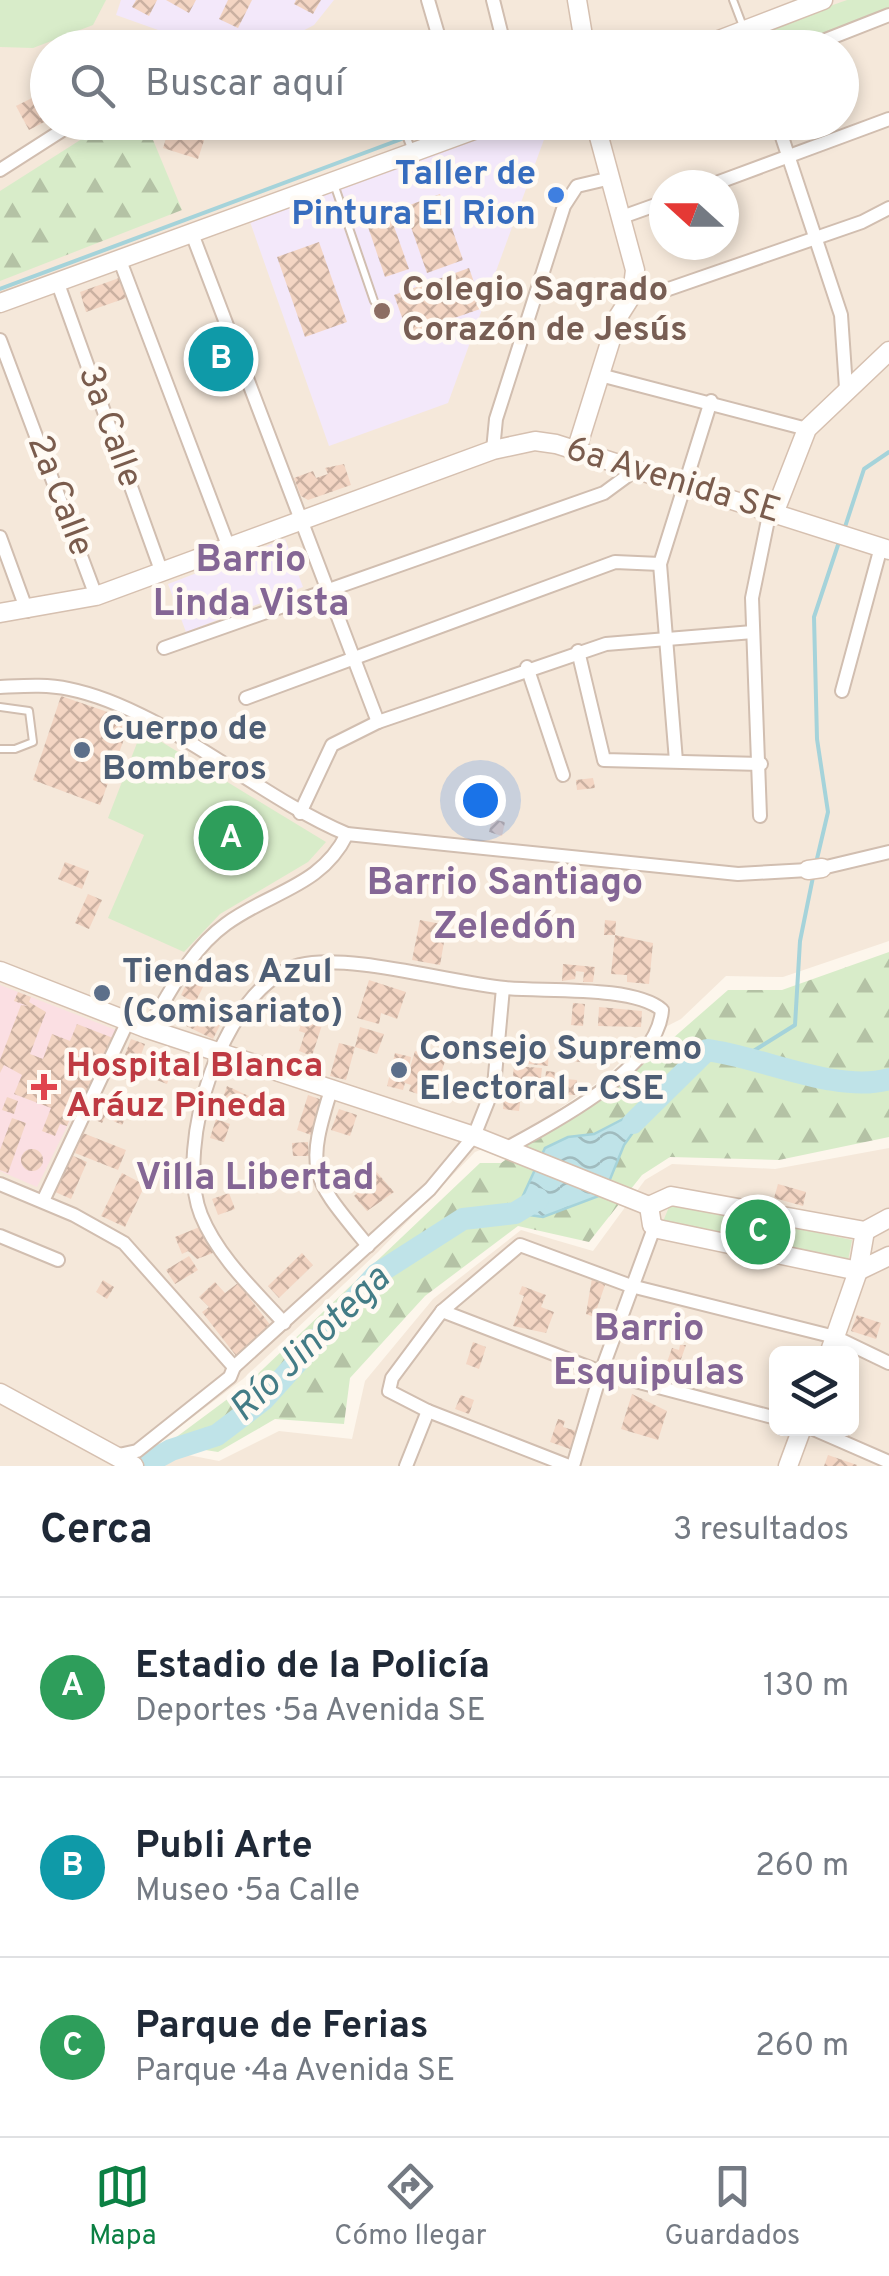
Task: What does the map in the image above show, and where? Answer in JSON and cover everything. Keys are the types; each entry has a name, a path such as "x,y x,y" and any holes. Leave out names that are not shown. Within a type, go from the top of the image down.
{"street":[{"path":"428,0 437,30"},
{"path":"492,0 500,30"},
{"path":"577,0 583,30"},
{"path":"765,30 823,0"},
{"path":"851,30 889,15"},
{"path":"859,131 889,120"},
{"path":"0,170 47,140"},
{"path":"0,302 438,140"},
{"path":"576,451 618,317 632,295 635,270 600,140"},
{"path":"784,140 841,314 846,388"},
{"path":"739,175 834,140"},
{"path":"494,450 496,419 564,206 578,186 610,178"},
{"path":"622,216 649,207"},
{"path":"632,295 660,292 862,222 889,208"},
{"path":"190,231 304,519 378,722"},
{"path":"119,258 229,548"},
{"name":"3a Calle","path":"57,281 162,572"},
{"name":"2a Calle","path":"0,340 96,596"},
{"path":"760,816 753,632 757,558 807,429 846,388 870,373 889,350"},
{"path":"600,375 807,429"},
{"path":"676,761 660,564 682,482 710,401"},
{"name":"6a Avenida SE","path":"0,613 96,596 494,450 535,440 638,468 885,548"},
{"path":"164,648 604,493 638,468"},
{"path":"0,537 27,610"},
{"path":"842,691 885,548"},
{"path":"246,698 615,562 660,564"},
{"path":"300,813 332,745 378,722 578,651 664,636 753,632"},
{"path":"578,651 604,760 760,764"},
{"path":"527,667 563,775"},
{"path":"0,686 68,688 130,711 300,813 347,834 738,874 815,869 889,852"},
{"path":"148,1029 174,983 224,924 316,876 335,859 347,834"},
{"path":"284,1323 226,1259 202,1217 192,1184 194,1142 219,1054 235,1017 266,983 300,965 354,965 503,988 640,1000 662,1010 653,1044 624,1071 549,1125 505,1149"},
{"path":"0,971 219,1054 332,1087 474,1136 649,1206 672,1196 865,1232 889,1218"},
{"path":"0,1393 128,1459 230,1377 234,1366 430,1190 474,1136 494,1086 503,988"},
{"path":"43,1201 128,1021"},
{"path":"332,1087 318,1128 314,1170 320,1188 368,1246"},
{"path":"0,1184 124,1242 234,1366"},
{"path":"649,1206 654,1228 631,1286 601,1372 571,1466 428,1411 389,1391 392,1378 442,1312 520,1244 631,1286 889,1363"},
{"path":"654,1228 858,1271 889,1256"},
{"path":"832,1345 858,1271 865,1232"},
{"path":"0,1236 58,1260"},
{"path":"442,1312 601,1372 769,1416"},
{"path":"406,1466 428,1411"},
{"path":"788,1466 799,1436"},
{"path":"829,1436 889,1462"}],"lane":[{"path":"733,0 744,30"},
{"path":"408,140 412,152"},
{"path":"333,180 374,301"},
{"path":"0,707 30,711 34,726 33,742 15,749 0,748"}],"shaded area":[{"path":"0,0 889,0 889,941 783,977 726,976 681,1019 642,1039 607,1076 525,1132 475,1152 378,1252 243,1379 152,1448 219,1461 279,1431 352,1439 365,1381 433,1299 521,1230 593,1251 645,1180 672,1164 775,1169 889,1148 889,1466 0,1466"},
{"path":"121,0 334,0 314,25 304,30 158,30 116,15"},
{"name":"Colegio Sagrado Corazón de Jesús","path":"472,140 544,140 448,403 329,446 249,219"},
{"path":"285,539 303,587 186,632 168,584"},
{"name":"Hospital Blanca Aráuz Pineda","path":"0,985 116,1030 100,1072 95,1070 37,1187 0,1171"}],"green space":[{"path":"0,0 106,0 93,25 80,30 30,30 30,48 0,47"},
{"path":"847,0 889,0 889,20 859,31 762,30"},
{"path":"80,140 153,140 182,210 0,281 0,191"},
{"path":"142,730 326,842 308,862 220,914 184,952 108,918 144,835 108,818"},
{"path":"889,952 889,1137 779,1160 670,1157 642,1175 589,1242 518,1226 425,1296 350,1378 344,1424 275,1419 218,1452 167,1444 245,1386 480,1163 501,1163 648,1060 728,990 782,990"},
{"path":"671,1202 852,1240 848,1261 662,1224"}],"water":[{"path":"654,1103 624,1145 604,1194 543,1217 515,1213 545,1148 568,1137 594,1134"}],"building":[{"path":"136,0 157,0 149,16 132,7"},
{"path":"166,0 196,0 189,13"},
{"path":"228,0 252,0 238,28 219,19"},
{"path":"296,0 321,0 313,14 294,4"},
{"path":"30,99 30,129 29,130 16,106"},
{"path":"165,140 204,140 198,159 163,148"},
{"path":"440,194 463,260 427,273 404,207"},
{"path":"390,215 409,269 385,277 367,224"},
{"name":"Colegio Sagrado Corazón de Jesús","path":"319,242 347,322 305,337 277,257"},
{"path":"469,268 483,308 408,334 394,295"},
{"path":"119,278 126,298 86,312 80,292"},
{"path":"344,464 351,485 308,500 301,496 294,478 313,471 316,478 328,474 325,468"},
{"name":"Cuerpo de Bomberos","path":"61,696 131,720 100,805 33,780"},
{"path":"593,778 595,788 577,790 576,780"},
{"path":"492,819 505,822 502,836 489,832"},
{"path":"65,862 89,871 82,889 58,879"},
{"path":"88,894 102,900 89,929 75,923"},
{"path":"420,920 447,925 440,965 412,960"},
{"path":"605,920 616,921 615,935 604,935"},
{"path":"615,935 653,943 649,984 627,982 627,975 611,974"},
{"path":"201,960 225,973 218,985 194,972"},
{"path":"563,964 595,967 593,982 583,982 584,972 576,971 575,979 562,981"},
{"path":"190,976 205,983 195,1003 181,995"},
{"path":"369,980 406,992 397,1019 381,1013 379,1024 357,1018"},
{"path":"18,992 31,997 29,1002 46,1012 30,1054 43,1059 52,1034 70,1041 77,1024 113,1038 82,1102 77,1100 74,1108 66,1105 63,1113 71,1116 67,1126 60,1124 55,1136 42,1131 51,1108 14,1094 22,1075 4,1065 0,1073 0,1060 21,1005 28,1006 14,1001"},
{"path":"181,1001 222,1021 213,1039 172,1019"},
{"path":"573,1003 585,1004 583,1026 571,1025"},
{"path":"599,1007 642,1011 641,1027 598,1026"},
{"path":"302,1020 322,1025 312,1056 299,1051 305,1033 299,1031"},
{"path":"360,1027 384,1034 377,1054 355,1047"},
{"path":"131,1039 145,1044 131,1082 117,1076"},
{"path":"339,1043 355,1047 346,1080 330,1076"},
{"path":"520,1045 549,1048 548,1066 519,1063"},
{"path":"572,1045 603,1048 601,1064 571,1061"},
{"path":"415,1051 445,1061 432,1101 421,1097 423,1090 418,1094 409,1091 411,1085 405,1083 403,1090 387,1086 395,1053 411,1057 408,1074"},
{"path":"162,1056 175,1060 167,1084 154,1079"},
{"path":"514,1066 542,1068 539,1097 521,1096 519,1111 503,1109 504,1095 511,1095"},
{"path":"546,1071 555,1072 554,1078 577,1080 576,1095 544,1094"},
{"path":"227,1086 251,1097 247,1111 222,1101"},
{"path":"308,1095 325,1101 314,1136 297,1130"},
{"path":"7,1097 18,1101 14,1114 2,1110"},
{"path":"99,1100 128,1113 122,1125 105,1117 102,1123 91,1118"},
{"path":"339,1109 357,1115 350,1136 331,1130"},
{"path":"12,1118 26,1123 8,1173 0,1170 0,1150"},
{"path":"216,1119 230,1124 224,1142 210,1138"},
{"path":"83,1133 126,1150 118,1170 75,1153"},
{"path":"308,1142 309,1156 293,1156 292,1143"},
{"path":"32,1149 43,1160 32,1171 21,1160"},
{"path":"69,1154 87,1162 71,1199 53,1191"},
{"path":"373,1168 394,1192 367,1211 354,1196 363,1188 357,1181"},
{"path":"122,1173 145,1185 125,1227 101,1216"},
{"path":"778,1184 806,1192 803,1206 774,1198"},
{"path":"229,1193 235,1209 218,1215 212,1199"},
{"path":"202,1226 213,1253 197,1259 188,1251 182,1254 175,1237"},
{"path":"302,1253 313,1265 279,1298 268,1286"},
{"path":"189,1256 198,1270 175,1284 166,1270"},
{"path":"592,1278 606,1282 594,1317 586,1314"},
{"path":"103,1280 114,1287 107,1299 96,1292"},
{"path":"215,1282 225,1293 238,1283 271,1326 237,1357 202,1312 209,1307 199,1297"},
{"path":"522,1286 546,1295 541,1307 554,1312 546,1333 513,1326 524,1296 519,1294"},
{"path":"857,1315 881,1323 876,1339 851,1331"},
{"path":"473,1342 486,1347 479,1369 466,1364"},
{"path":"680,1345 686,1345 680,1362 698,1366 693,1381 675,1379 677,1372 665,1368 672,1348 679,1350"},
{"path":"632,1394 667,1411 658,1440 621,1429"},
{"path":"461,1395 474,1400 469,1414 455,1409"},
{"path":"558,1419 565,1421 563,1427 576,1431 570,1449 550,1442"},
{"path":"828,1455 857,1465 857,1466 824,1466"}],"waterway":[{"path":"0,289 399,140"},
{"path":"844,530 864,469 889,452"},
{"path":"816,863 828,812 817,739 814,617 840,539"},
{"path":"747,1055 795,1025 800,941 813,877"},
{"name":"Río Jinotega","path":"633,1123 707,1050 847,1082 889,1079"},
{"name":"Río Jinotega","path":"142,1466 171,1450 217,1435 263,1400 377,1274 463,1219 515,1213 538,1199"}],"place":[{"name":"Taller de Pintura El Rion","path":"556,195"},
{"name":"Colegio Sagrado Corazón de Jesús","path":"382,311"},
{"name":"Publi Arte","path":"221,359"},
{"name":"Cuerpo de Bomberos","path":"82,750"},
{"name":"Estadio de la Policía","path":"231,838"},
{"name":"Tiendas Azul (Comisariato)","path":"102,993"},
{"name":"Consejo Supremo Electoral - CSE","path":"399,1070"},
{"name":"Hospital Blanca Aráuz Pineda","path":"44,1087"},
{"name":"Parque de Ferias","path":"758,1232"}],"district":[{"name":"Barrio Linda Vista","path":"251,583"},
{"name":"Barrio Santiago Zeledón","path":"505,906"},
{"name":"Villa Libertad","path":"255,1179"},
{"name":"Barrio Esquipulas","path":"649,1352"}]}
